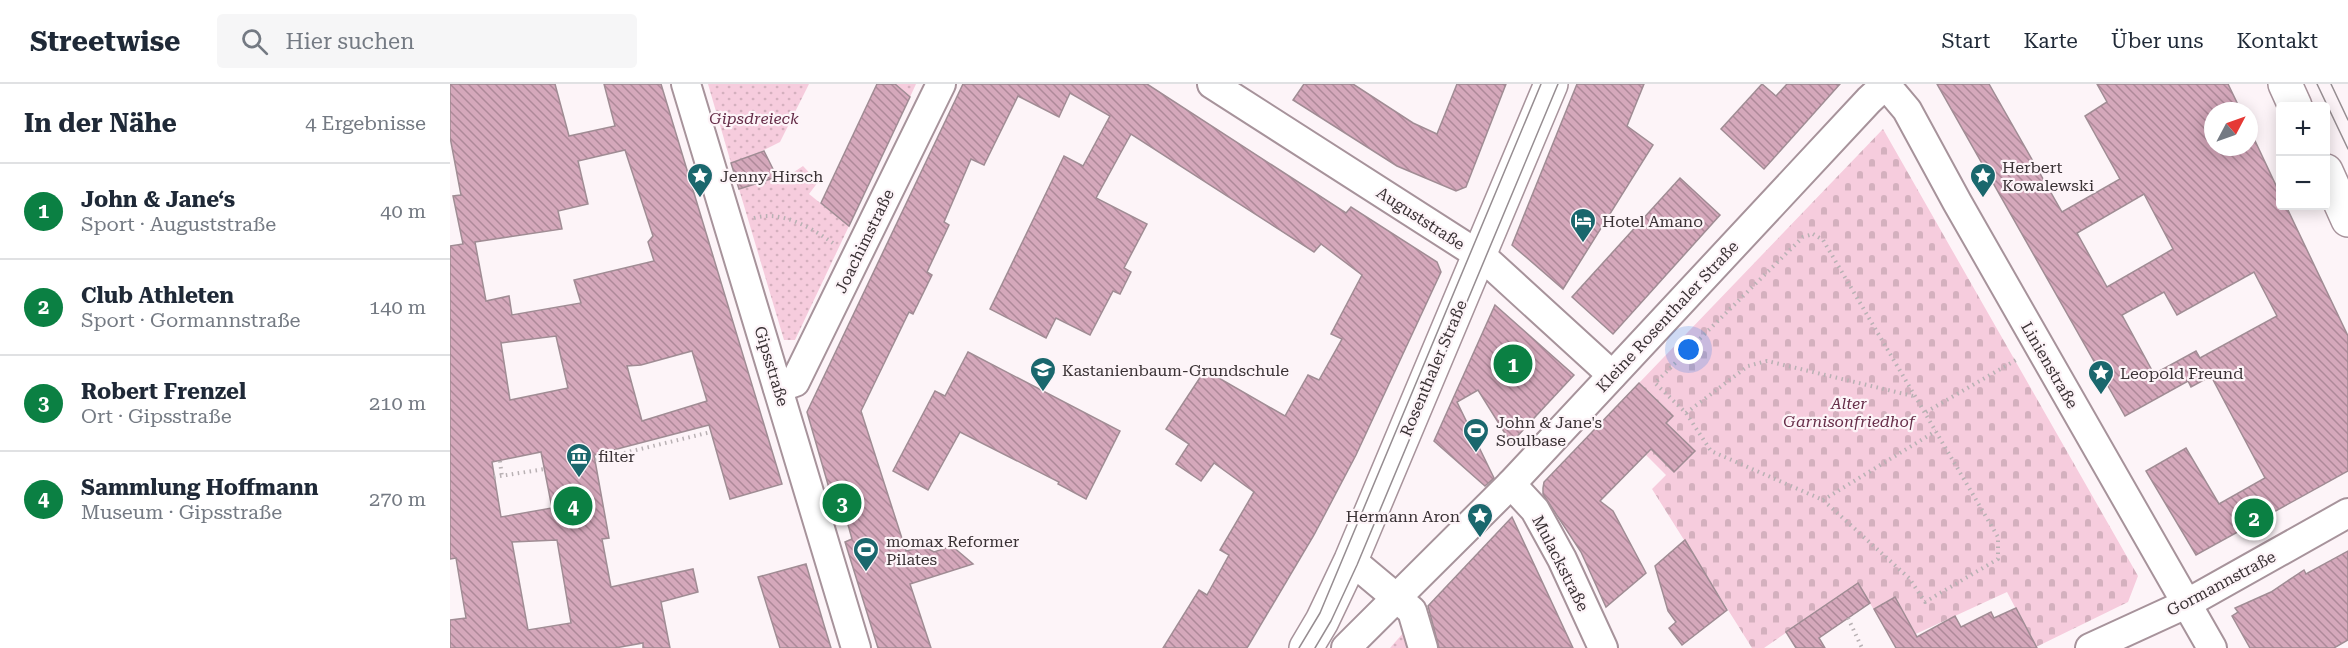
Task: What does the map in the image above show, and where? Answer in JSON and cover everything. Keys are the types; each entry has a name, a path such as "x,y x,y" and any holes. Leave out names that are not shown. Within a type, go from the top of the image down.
{"street":[{"name":"Gipsstraße","path":"686,84 856,648"},
{"name":"Joachimstraße","path":"778,387 795,382 941,84"},
{"name":"Auguststraße","path":"1212,84 1479,256 1612,375"},
{"name":"Rosenthaler Straße","path":"1306,648 1322,621 1351,560 1551,84"},
{"name":"Kleine Rosenthaler Straße","path":"1347,648 1511,484 1886,84"},
{"name":"Linienstraße","path":"1886,84 1907,110 1957,202 2212,648"},
{"path":"2285,84 2293,102"},
{"path":"2330,182 2348,220"},
{"name":"Mulackstraße","path":"1511,484 1535,510 1562,559 1603,648"},
{"name":"Gormannstraße","path":"2091,648 2186,604 2348,513"},
{"path":"1351,560 1412,611 1424,648"}],"path":[{"path":"744,221 759,217 790,220 817,231 835,244"},
{"path":"1813,234 1823,240 1926,412 1998,537 1998,559 1925,602 1909,578 1823,500 1711,451 1686,413 1655,383 1803,237 1813,234"},
{"path":"1926,412 2016,360"},
{"path":"1686,413 1748,366 1767,361 1917,397"},
{"path":"1823,500 1936,430"},
{"path":"595,460 711,432"},
{"path":"500,460 502,477"},
{"path":"494,477 545,469"},
{"path":"1848,618 1862,648"}],"green space":[{"name":"Gipsdreieck","path":"708,84 809,84 780,142 731,163"},
{"path":"895,84 916,84 910,97"},
{"name":"Alter Garnisonfriedhof","path":"1883,129 2138,576 2128,602 2036,647 2007,592 1894,644 1858,583 1764,648 1752,648 1652,489 1666,475 1641,450 1673,416 1639,383"},
{"path":"803,166 818,182 809,194 849,226 795,340 784,340 739,189 794,172"},
{"path":"1404,632 1408,648 1390,648"}],"building":[{"path":"450,84 555,84 569,136 615,126 604,84 661,84 782,484 730,499 709,425 594,455 609,538 602,539 611,587 693,569 698,592 661,602 670,648 643,648 643,643 615,648 450,648 450,620 466,618 456,558 450,559 450,246 463,244 453,196 461,195 450,137","holes":["625,150 653,236 648,242 654,261 574,280 581,303 512,315 509,296 486,301 475,242 562,229 558,211 588,204 578,161","556,336 568,388 510,400 501,343","692,351 707,401 642,421 627,366 641,365","541,452 552,508 501,517 492,462","557,540 571,623 528,630 512,542"]},
{"path":"877,84 895,84 910,97 849,226 821,203"},
{"path":"963,84 1147,84 1346,213 1351,207 1437,262 1441,272 1356,455 1314,535 1247,648 1163,648 1199,590 1207,595 1229,555 1220,550 1254,492 1214,463 1201,481 1176,464 1189,444 1166,429 1205,370 1285,416 1308,375 1319,380 1342,339 1331,334 1362,275 1321,244 1314,252 1131,134 1096,198 1147,224 1124,268 1131,272 1120,294 1113,291 1090,335 1056,318 1046,338 990,309 1064,156 1083,166 1110,116 1070,93 1059,117 1018,96 984,165 971,159 944,222 949,225 927,272 932,275 913,314 909,312 861,411 906,551 925,547 934,552 952,546 973,564 910,584 931,648 878,648 845,542 852,539 837,485 829,488 807,412"},
{"path":"1304,84 1353,84 1413,123 1437,134 1457,84 1506,84 1466,187 1456,191 1397,166 1293,100"},
{"path":"1577,84 1644,84 1627,126 1653,145 1563,289 1512,245"},
{"path":"1762,84 1776,96 1787,84 1840,84 1764,169 1721,129"},
{"path":"1937,84 1989,84 2062,212 2120,179 2085,116 2107,102 2097,84 2228,84 2237,102 2204,102 2204,156 2258,156 2258,147 2276,185 2276,210 2288,210 2348,336 2348,471 2196,555 2146,471 2186,448 2219,504 2265,478 2211,376 2191,387 2188,381 2125,416","holes":["2144,194 2173,249 2107,287 2077,233","2254,272 2277,316 2200,358 2196,351 2154,374 2122,315 2164,292 2177,315"]},
{"path":"764,151 777,177 739,189 731,163"},
{"path":"1680,178 1720,215 1613,334 1572,297"},
{"path":"1495,305 1574,375 1511,443 1478,390 1457,402 1494,478 1485,486 1434,441"},
{"path":"968,352 1120,431 1086,499 1058,484 1059,482 960,432 928,490 893,471 935,391 945,396"},
{"path":"1639,383 1673,416 1666,423 1695,451 1674,472 1651,449 1600,501 1613,511 1646,573 1606,607 1581,552 1543,494 1543,488 1544,482"},
{"path":"1512,517 1573,648 1439,648 1428,606"},
{"path":"1685,540 1727,610 1682,645 1669,628 1676,622 1668,611 1655,566"},
{"path":"2348,551 2348,640 2334,648 2250,648 2232,616 2238,612 2235,608 2271,592 2304,570 2306,574"},
{"path":"806,564 831,648 780,648 758,577"},
{"path":"1858,583 1870,603 1819,638 1825,648 1796,648 1786,632"},
{"path":"1895,597 1917,637 1955,616 1961,627 1991,612 1994,618 2016,608 2037,648 1896,648 1874,609"}],"tram line":[{"path":"1299,648 1320,613 1541,84"},
{"path":"1315,648 1331,621 1357,565 1558,84"},
{"path":"2317,84 2348,149"},
{"path":"2331,84 2348,120"}],"place":[{"name":"Jenny Hirsch","path":"700,199"},
{"name":"Herbert Kowalewski","path":"1983,199"},
{"name":"Hotel Amano","path":"1583,244"},
{"name":"John & Jane‘s","path":"1513,364"},
{"name":"Kastanienbaum-Grundschule","path":"1043,393"},
{"name":"Leopold Freund","path":"2101,396"},
{"name":"John & Jane's Soulbase","path":"1476,454"},
{"name":"filter","path":"579,479"},
{"name":"Robert Frenzel","path":"842,503"},
{"name":"Sammlung Hoffmann","path":"573,506"},
{"name":"Club Athleten","path":"2254,518"},
{"name":"Hermann Aron","path":"1480,539"},
{"name":"momax Reformer Pilates","path":"866,573"}]}
